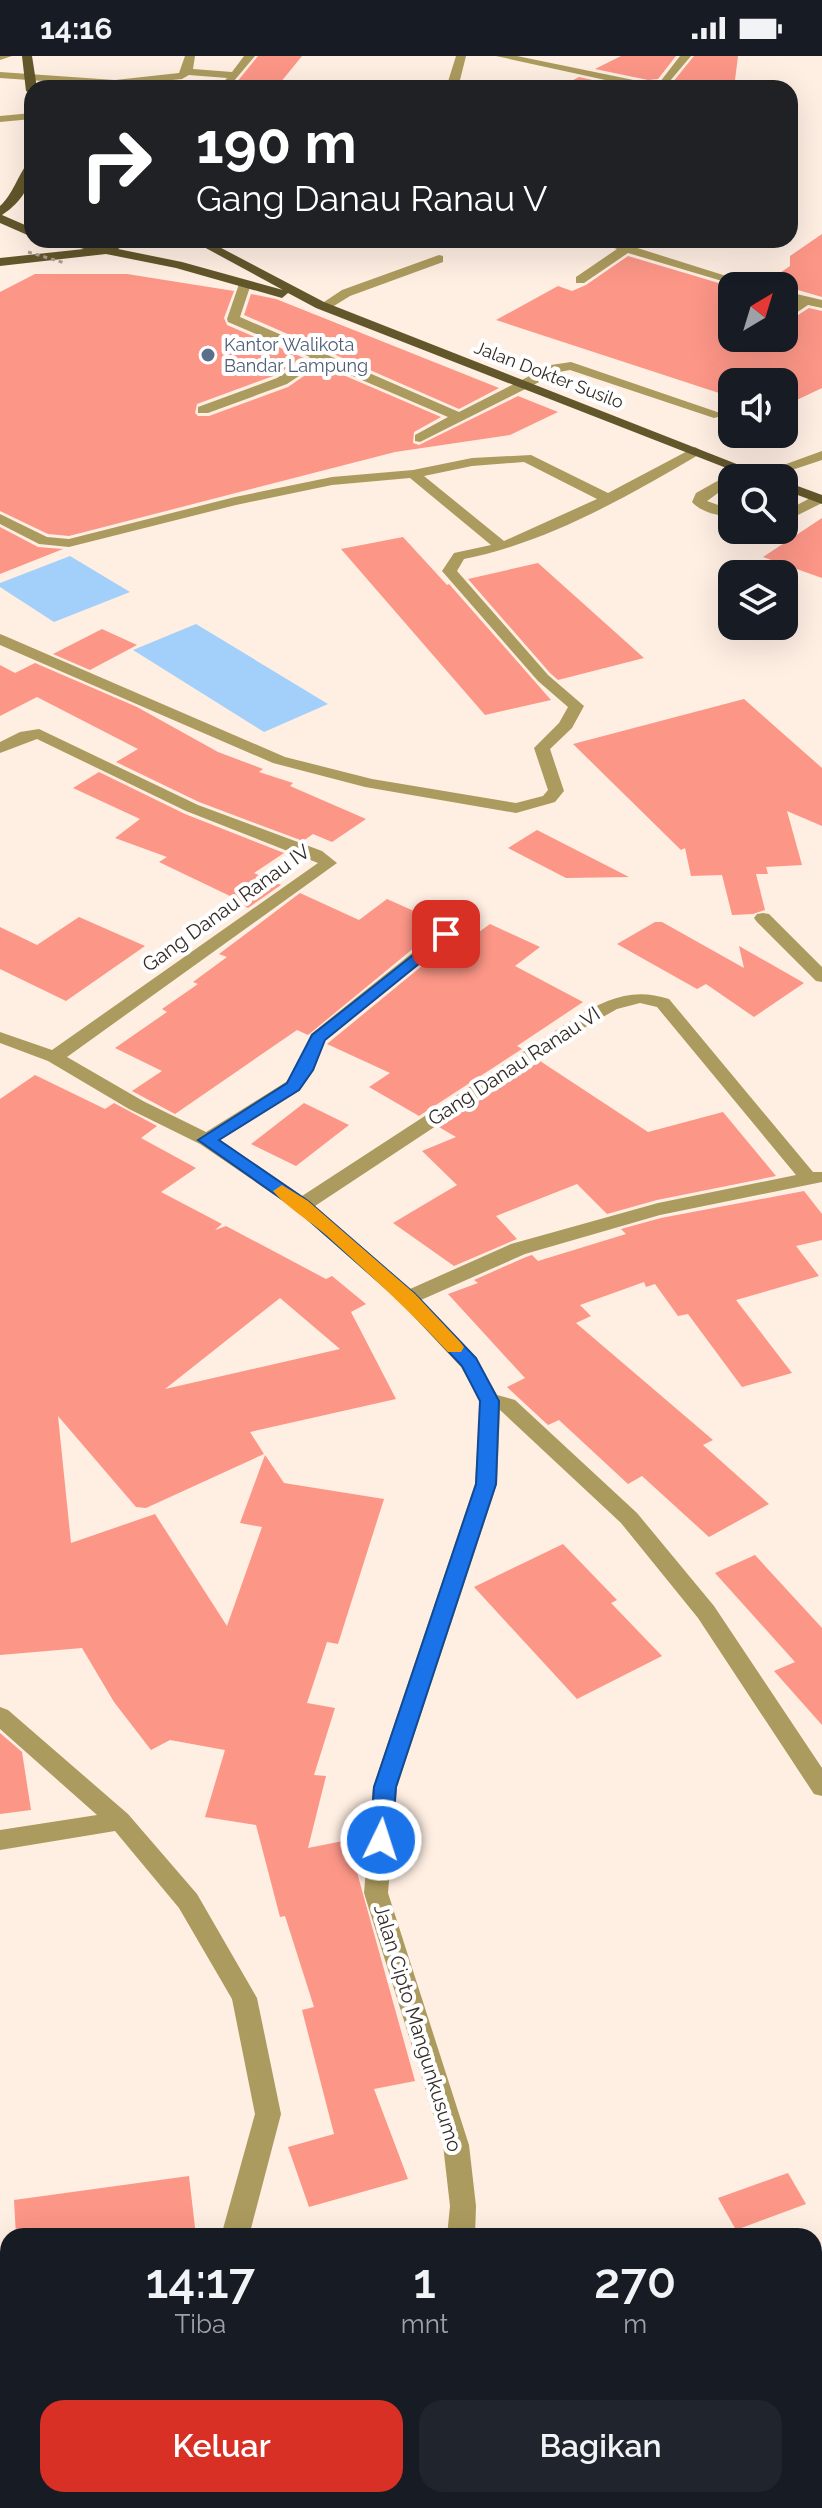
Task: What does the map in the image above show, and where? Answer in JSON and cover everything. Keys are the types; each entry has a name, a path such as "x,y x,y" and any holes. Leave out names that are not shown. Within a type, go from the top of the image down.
{"main road":[{"path":"27,56 29,80"},
{"path":"24,182 18,196 0,215 24,228"},
{"path":"18,196 24,196"},
{"name":"Jalan Dokter Susilo","path":"90,248 178,265 322,306 729,464"},
{"path":"0,262 110,248"},
{"name":"Jalan Dokter Susilo","path":"212,248 322,306"},
{"path":"798,490 820,499"}],"street":[{"path":"0,57 7,56"},
{"path":"187,72 190,56"},
{"path":"231,80 250,56"},
{"path":"454,80 461,56"},
{"path":"501,56 619,80"},
{"path":"667,80 686,56"},
{"path":"151,80 187,72 235,75"},
{"path":"0,75 58,80"},
{"path":"0,119 24,117"},
{"path":"622,248 718,276"},
{"path":"580,280 625,249"},
{"path":"322,306 346,293 439,259"},
{"path":"245,284 233,319 459,417"},
{"path":"798,298 822,304"},
{"path":"798,306 806,300"},
{"path":"203,410 282,381 317,358"},
{"path":"420,438 556,368 571,366 718,415"},
{"path":"0,639 279,760 371,784 516,808 549,799 556,791 542,748 566,725 576,706 543,678 449,571 459,556 527,539 695,451"},
{"path":"798,464 822,455"},
{"path":"0,518 44,541 69,543 235,501 318,484 413,474 472,462 526,458 606,498"},
{"path":"413,474 502,547"},
{"path":"718,486 701,496 699,502 718,510"},
{"path":"798,511 820,499"},
{"name":"Gang Danau Ranau IV","path":"0,748 26,735 39,734 192,808 316,855 329,863 54,1057"},
{"path":"207,1140 293,1086 305,1070 317,1038 468,917"},
{"path":"763,918 822,977"},
{"name":"Gang Danau Ranau VI","path":"302,1205 568,1030 615,1001 633,997 663,1003 815,1178"},
{"path":"0,1037 54,1057 136,1105 207,1140 302,1205 408,1298 469,1363 490,1401 508,1405 629,1518 706,1612 822,1787"},
{"path":"408,1298 518,1249 658,1209 815,1178"},
{"name":"Jalan Cipto Mangunkusumo","path":"462,2228 463,2206 456,2145 376,1893 385,1787 486,1484 490,1401"},
{"path":"0,1716 120,1821 188,1901 244,1998 268,2114 237,2228"},
{"path":"0,1840 120,1821"}],"path":[{"path":"28,252 65,263"}],"water":[{"path":"70,556 130,592 54,622 0,587 0,583"},
{"path":"196,624 328,704 264,732 133,650"}],"building":[{"path":"258,56 302,56 282,80 238,80"},
{"path":"621,56 676,56 658,79 648,80 595,69"},
{"path":"694,56 738,56 735,80 674,80"},
{"path":"822,234 822,297 798,290 798,272 781,272 790,266 790,256"},
{"path":"628,256 718,283 718,352 798,352 798,315 809,308 822,311 822,388 798,399 798,368 718,368 718,393 496,320 558,286 572,291"},
{"name":"Kantor Walikota Bandar Lampung","path":"35,274 127,274 234,291 224,318 227,325 304,358 276,375 197,404 195,413 198,416 209,416 288,387 320,365 441,417 414,432 413,443 419,445 518,396 558,412 510,435 395,452 69,536 48,534 0,511 0,292"},
{"path":"251,294 276,299 499,388 459,409 244,315"},
{"path":"822,518 822,578 798,569 798,560 763,557 783,544 798,544 798,534"},
{"path":"0,527 38,547 63,549 0,574"},
{"path":"403,537 449,584 551,700 485,715 341,549"},
{"path":"538,563 644,658 558,680 550,673 468,579"},
{"path":"102,629 137,645 90,670 53,654"},
{"path":"35,663 137,707 218,752 263,769 259,772 293,783 290,786 366,819 332,842 313,834 303,841 199,802 116,762 138,749 37,697 0,716 0,665 15,673"},
{"path":"744,699 822,768 822,826 787,811 802,865 766,867 768,874 756,874 765,910 732,915 722,875 691,876 685,848 681,850 573,744"},
{"path":"99,772 185,814 284,853 254,873 281,885 248,908 159,862 167,857 115,838 140,819 73,788"},
{"path":"537,830 629,877 566,878 508,848"},
{"path":"300,893 359,920 387,899 443,924 308,1035 297,1030 175,1114 132,1091 162,1071 115,1048 167,1012 162,1009 198,984 193,982 227,957 219,954"},
{"path":"79,917 145,946 66,1001 0,969 0,927 37,945"},
{"path":"655,922 662,922 744,968 739,946 804,983 754,1017 706,984 697,989 617,944"},
{"path":"490,924 540,947 515,966 583,1002 517,1046 522,1049 419,1116 369,1087 390,1073 327,1044 462,933 472,937"},
{"path":"540,1061 648,1132 723,1112 776,1176 657,1200 607,1214 577,1184 496,1216 517,1239 454,1266 393,1223 457,1185 422,1151 456,1137 439,1127"},
{"path":"35,1075 105,1109 114,1103 157,1126 141,1138 196,1168 161,1192 222,1224 215,1230 226,1226 326,1279 332,1276 366,1304 351,1312 396,1399 250,1432 264,1454 146,1508 136,1507 58,1416 71,1543 155,1514 227,1626 262,1527 240,1523 265,1455 284,1483 384,1499 338,1644 327,1642 307,1703 335,1708 314,1775 326,1776 308,1848 348,1840 415,2081 374,2089 408,2179 309,2207 288,2147 334,2134 302,2010 314,2007 285,1916 280,1917 256,1825 205,1817 225,1750 170,1740 151,1750 114,1702 82,1648 0,1655 0,1099","holes":["280,1298 340,1349 165,1389"]},
{"path":"304,1103 349,1125 296,1166 251,1144"},
{"path":"804,1191 822,1214 822,1240 796,1246 819,1276 736,1300 792,1373 742,1387 688,1314 678,1316 655,1284 646,1287 644,1282 580,1305 591,1316 576,1323 713,1440 703,1445 769,1504 709,1537 642,1476 628,1484 559,1420 548,1425 507,1387 525,1378 448,1294 478,1283 474,1280 526,1257 532,1255 538,1261 626,1234 621,1229 661,1218"},
{"path":"563,1544 617,1600 611,1603 662,1656 577,1699 474,1587"},
{"path":"755,1555 822,1628 822,1725 774,1671 795,1662 715,1573"},
{"path":"0,1733 22,1752 31,1810 0,1814"},
{"path":"788,2173 806,2204 735,2228 718,2198"},
{"path":"189,2176 195,2228 16,2228 14,2200"}],"slow traffic":[{"path":"282,1191 408,1298 454,1347"}],"place":[{"name":"Kantor Walikota Bandar Lampung","path":"208,355"}],"route":[{"path":"381,1840 385,1787 486,1484 490,1401 469,1363 408,1298 302,1205 207,1140 293,1086 305,1070 317,1038 446,934"}]}
